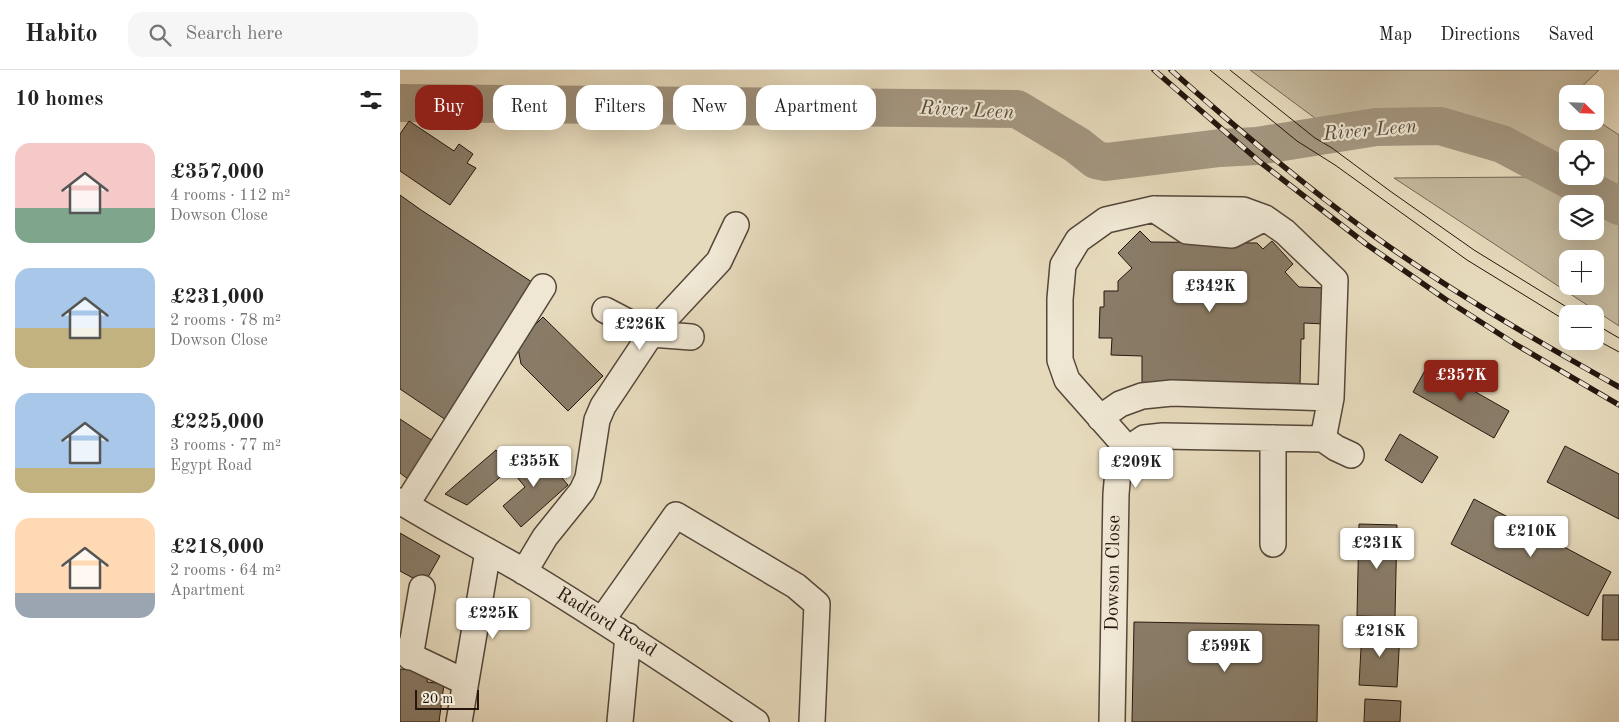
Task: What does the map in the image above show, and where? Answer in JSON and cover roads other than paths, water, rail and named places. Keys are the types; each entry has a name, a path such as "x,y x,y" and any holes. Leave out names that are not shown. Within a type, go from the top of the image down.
{"street":[{"path":"1323,439 1331,398 1335,280 1285,232 1266,218 1243,210 1154,209 1106,220 1078,240 1063,265 1060,299 1060,360 1066,380 1128,449 1144,438 1154,437 1323,439 1351,456"},
{"path":"524,572 544,537 582,491 588,478 597,420 603,406 651,334 719,261 736,226"},
{"path":"403,503 543,287"},
{"path":"605,310 651,334 691,337"},
{"path":"1100,418 1127,401 1142,396 1172,393 1331,398"},
{"path":"1273,438 1273,544"},
{"name":"Dowson Close","path":"1112,722 1116,494 1119,460 1128,449"},
{"name":"Radford Road","path":"403,503 524,572 628,636 756,722"},
{"path":"602,620 676,515 796,586 817,604 812,722"},
{"path":"459,722 488,551"},
{"path":"422,588 405,654 465,682"},
{"path":"620,722 628,636"}],"waterway":[{"name":"River Leen","path":"400,103 1017,109 1077,145 1096,160 1106,162 1220,148 1257,146 1376,127 1440,126 1502,144 1619,206"}],"tram line":[{"path":"1210,70 1297,141 1335,165 1467,260 1559,316"},
{"path":"1230,70 1315,138 1332,148 1390,191 1474,250 1563,305"},
{"path":"1604,329 1619,338"},
{"path":"1604,344 1619,352"}],"railway":[{"path":"1154,70 1260,162 1366,244 1445,299 1515,344 1619,405"},
{"path":"1171,70 1270,156 1321,197 1403,257 1494,315 1619,387"}]}
